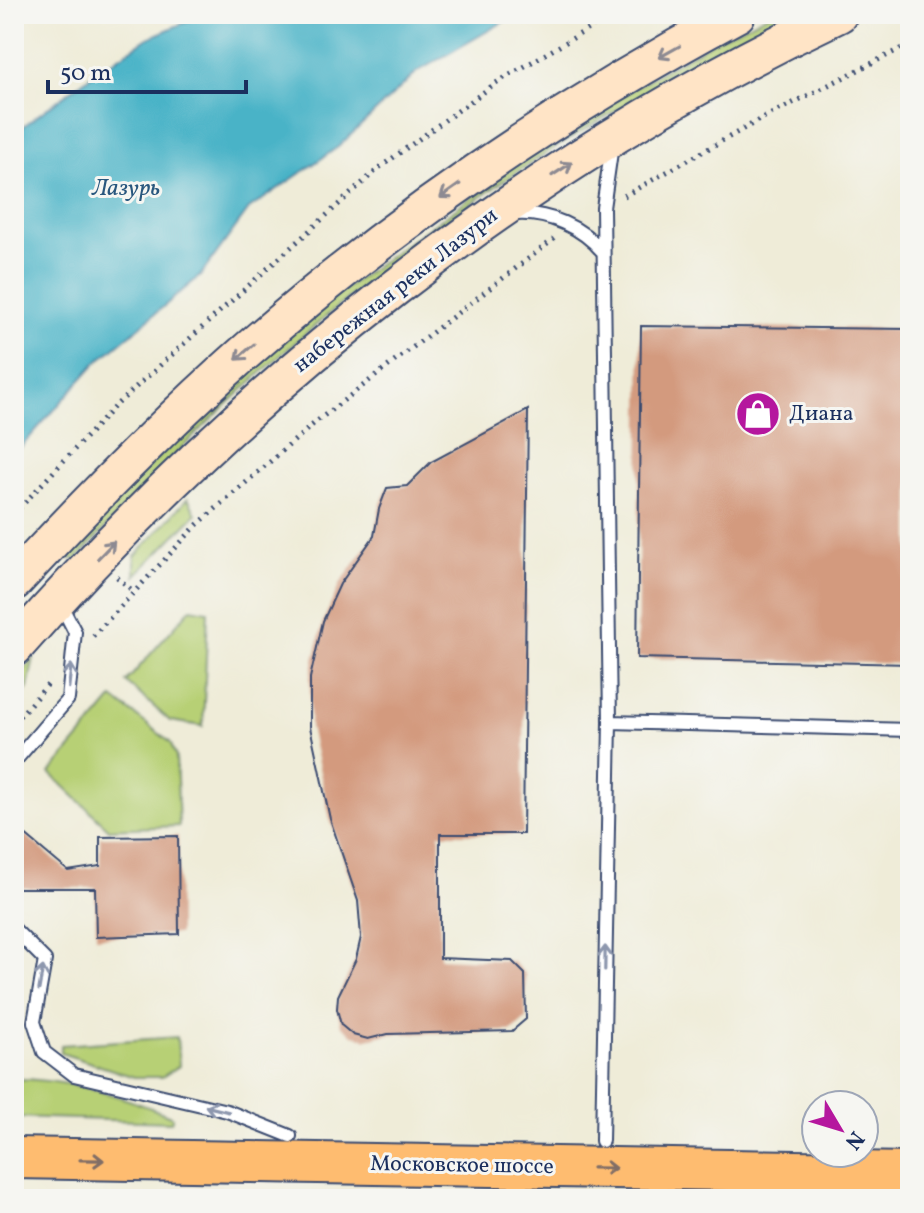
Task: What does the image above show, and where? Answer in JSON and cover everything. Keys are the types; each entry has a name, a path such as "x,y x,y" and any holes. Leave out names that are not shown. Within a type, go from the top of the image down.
{"main road":[{"name":"набережная реки Лазури","path":"14,582 107,482 174,417 348,266 422,210 536,132 628,75 737,14"},
{"name":"набережная реки Лазури","path":"18,630 67,590 175,479 269,391 356,318 492,215 613,136 696,87 839,14"},
{"path":"44,549 43,566 49,575 64,583 67,590"},
{"name":"Московское шоссе","path":"14,1131 800,1145"},
{"path":"880,1145 910,1146"},
{"name":"Московское шоссе","path":"14,1158 910,1173"}],"lane":[{"path":"602,1141 610,722 603,208 613,136"},
{"path":"492,215 531,213 547,216 584,234 603,252"},
{"path":"14,762 68,699 75,632 67,590"},
{"path":"610,722 910,730"},
{"path":"14,929 45,960 34,1022 44,1052 74,1075 227,1111 290,1136"}],"path":[{"path":"14,514 115,406 379,168 496,83 614,14"},
{"path":"603,208 761,119 910,44"},
{"path":"14,722 197,525 317,421 570,226"},
{"path":"28,499 36,507"},
{"path":"113,574 134,592"}],"green space":[{"path":"770,14 797,14 652,90 558,146 467,206 389,265 225,406 76,560 67,558 67,550 176,439 328,301 568,127 721,37"},
{"path":"188,498 196,514 135,576 135,556"},
{"path":"191,608 208,611 203,726 170,721 126,682"},
{"path":"34,657 28,688 14,706 14,682"},
{"path":"113,698 170,742 176,757 179,826 109,829 50,773"},
{"path":"177,1037 179,1066 162,1077 134,1077 61,1053 61,1045"},
{"path":"14,1079 55,1082 95,1090 173,1117 171,1122 14,1117"}],"water":[{"name":"Лазурь","path":"205,14 517,14 417,72 338,147 249,209 200,276 96,363 14,455 14,137 25,125 86,79 148,38"}],"building":[{"path":"641,326 910,329 910,664 637,658"},
{"path":"528,410 523,834 440,834 440,958 512,961 525,974 526,1019 512,1031 388,1034 368,1039 353,1035 341,1025 337,1009 338,996 356,959 361,937 358,901 330,819 310,727 310,678 323,621 340,584 374,536 387,488 407,486 431,462"},
{"path":"14,792 18,792 17,828 68,871 100,866 100,837 178,836 179,934 96,937 95,888 14,888"}],"place":[{"name":"Диана","path":"758,414"}]}
